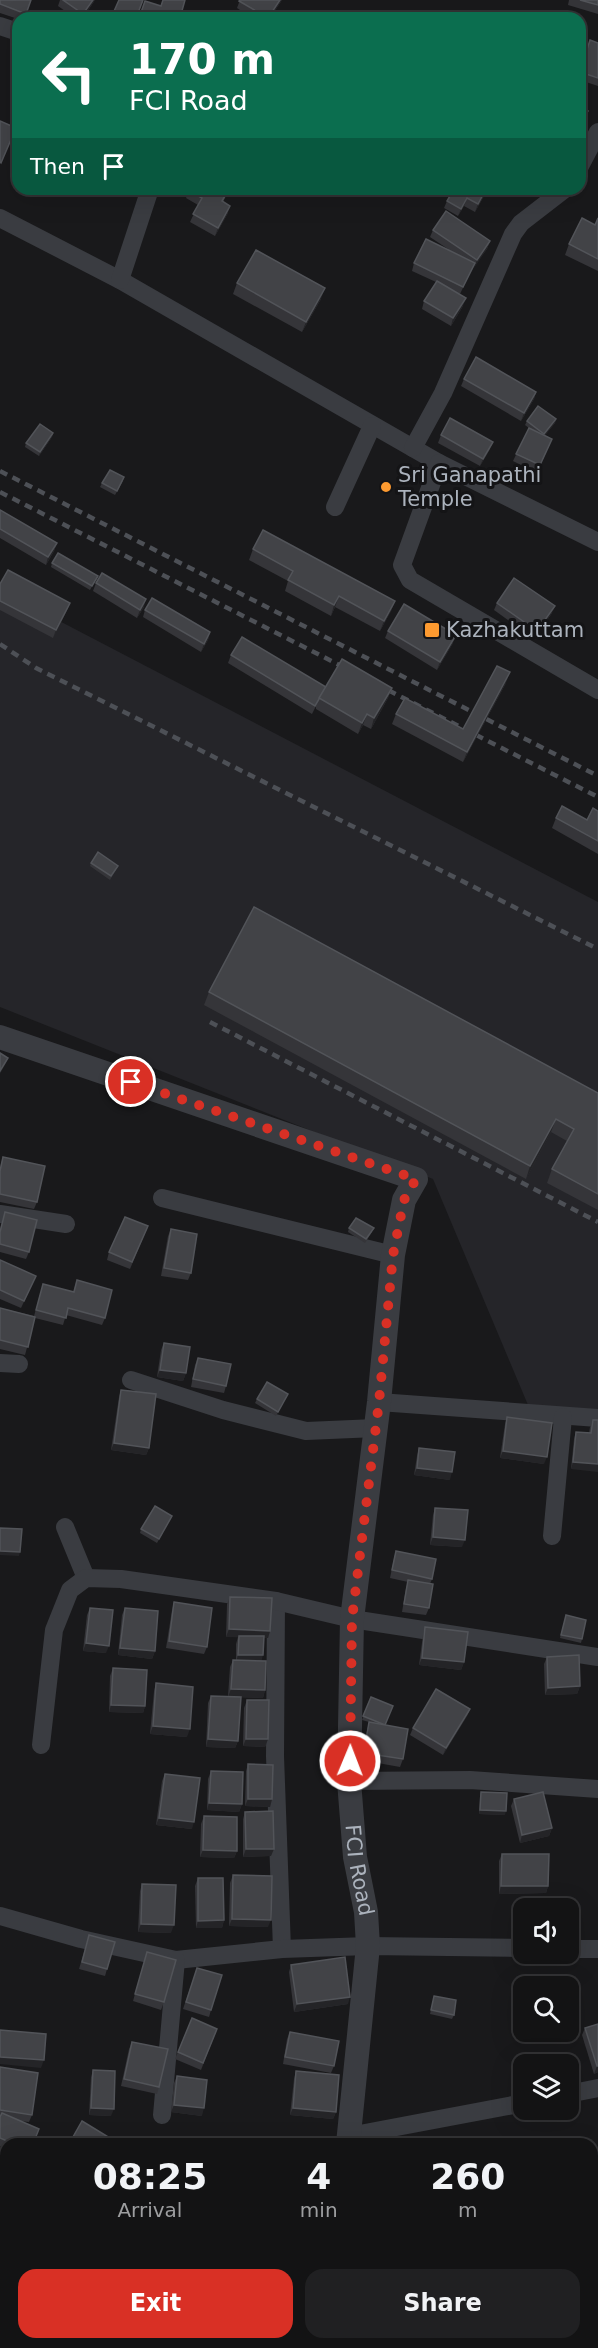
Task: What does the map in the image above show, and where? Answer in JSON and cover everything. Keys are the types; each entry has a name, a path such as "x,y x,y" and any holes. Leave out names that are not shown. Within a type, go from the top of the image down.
{"street":[{"path":"586,155 598,132"},
{"path":"120,280 148,195"},
{"path":"413,448 443,393 513,234 521,223 557,195"},
{"path":"0,218 120,280 439,463 598,542"},
{"path":"335,507 372,426"},
{"path":"439,463 402,565 410,580 598,690"},
{"name":"FCI Road","path":"0,1037 416,1179 404,1200 393,1255 379,1402 352,1619 349,1781 355,1857 366,1912 368,1946 348,2138"},
{"path":"162,1198 393,1255"},
{"path":"0,1214 66,1224"},
{"path":"0,1363 19,1364"},
{"path":"131,1380 223,1410 306,1431 376,1428"},
{"path":"379,1402 598,1418"},
{"path":"552,1536 563,1416"},
{"path":"65,1527 86,1578"},
{"path":"41,1745 54,1630 70,1590 86,1578 121,1579 276,1601 352,1619 598,1657"},
{"path":"276,1601 275,1756 282,1949"},
{"path":"349,1781 470,1780 598,1789"},
{"path":"0,1916 81,1939 176,1960 282,1949 368,1946 513,1948"},
{"path":"579,1949 598,1949"},
{"path":"162,2115 176,1960"},
{"path":"579,2092 598,2088"},
{"path":"358,2138 513,2105"}],"shaded area":[{"path":"0,590 598,902 598,1411 528,1405 433,1179 0,1007"}],"building":[{"path":"0,0 31,0 27,12 0,4"},
{"path":"63,0 93,0 84,12 80,12"},
{"path":"119,0 143,0 138,12 114,12"},
{"path":"163,0 185,0 182,12 141,12 145,1 161,6"},
{"path":"280,0 272,12 258,12 239,1"},
{"path":"580,0 598,0 598,5"},
{"path":"590,40 598,43 598,78 586,74 586,53"},
{"path":"0,121 12,126 12,137 0,162"},
{"path":"196,195 226,195 222,201 230,206 218,228 193,214 202,198"},
{"path":"450,195 483,195 478,204 467,198 461,209 447,201"},
{"path":"446,211 490,241 477,260 433,230"},
{"path":"582,218 595,225 598,218 598,259 569,244"},
{"path":"426,239 475,263 463,287 414,263"},
{"path":"256,250 325,288 306,322 237,283"},
{"path":"437,281 466,298 453,318 424,301"},
{"path":"476,357 536,392 524,413 464,379"},
{"path":"538,406 556,419 544,434 527,421"},
{"path":"450,418 493,442 483,459 441,435"},
{"path":"40,424 53,433 40,452 26,443"},
{"path":"529,428 552,439 540,465 516,454"},
{"path":"110,470 124,477 117,491 102,483"},
{"path":"0,510 57,543 48,557 0,529"},
{"path":"263,530 395,601 384,621 339,596 334,605 288,580 293,571 253,549"},
{"path":"58,553 98,576 92,586 52,563"},
{"path":"8,570 70,603 56,630 0,601 0,584"},
{"path":"102,573 146,599 140,610 96,583"},
{"path":"514,578 555,606 537,631 497,603"},
{"path":"152,598 210,632 204,644 145,610"},
{"path":"404,604 456,635 440,662 388,631"},
{"path":"242,637 326,687 315,706 231,655"},
{"path":"342,659 392,688 374,718 367,714 362,723 319,698"},
{"path":"497,666 510,672 467,752 396,714 405,698 463,729"},
{"path":"562,806 587,820 593,808 598,811 598,841 556,818"},
{"path":"98,852 118,866 111,876 91,863"},
{"path":"254,907 598,1093 598,1194 552,1169 574,1129 556,1119 530,1166 209,992"},
{"path":"0,1053 8,1058 0,1071"},
{"path":"3,1157 45,1166 37,1202 0,1194 0,1171"},
{"path":"5,1212 37,1220 29,1252 0,1244 0,1232"},
{"path":"125,1217 148,1226 132,1262 109,1252"},
{"path":"356,1218 374,1228 366,1239 349,1228"},
{"path":"171,1229 197,1234 191,1273 164,1268"},
{"path":"0,1260 36,1276 24,1301 0,1290"},
{"path":"77,1280 112,1290 105,1318 68,1308 66,1318 36,1310 43,1284 74,1292"},
{"path":"0,1308 35,1317 28,1347 0,1340"},
{"path":"164,1343 190,1347 186,1373 160,1370"},
{"path":"198,1358 231,1364 226,1386 193,1379"},
{"path":"267,1382 288,1394 278,1412 257,1399"},
{"path":"121,1390 156,1394 149,1448 114,1443"},
{"path":"507,1417 552,1423 547,1457 503,1451"},
{"path":"593,1420 598,1420 598,1464 573,1462 576,1432 591,1433"},
{"path":"419,1448 455,1452 452,1472 417,1468"},
{"path":"155,1506 172,1516 159,1539 141,1529"},
{"path":"435,1508 468,1510 465,1540 433,1537"},
{"path":"0,1528 22,1529 20,1552 0,1551"},
{"path":"396,1551 436,1559 432,1579 392,1570"},
{"path":"408,1580 433,1584 429,1608 404,1604"},
{"path":"230,1597 272,1598 270,1631 229,1629"},
{"path":"174,1602 212,1608 207,1647 169,1641"},
{"path":"90,1608 113,1610 109,1646 86,1643"},
{"path":"125,1608 158,1611 155,1651 120,1648"},
{"path":"566,1615 586,1620 582,1639 561,1635"},
{"path":"425,1627 468,1632 464,1662 422,1658"},
{"path":"239,1636 264,1636 263,1655 238,1655"},
{"path":"579,1655 580,1686 548,1688 547,1657"},
{"path":"233,1660 266,1661 265,1690 231,1689"},
{"path":"113,1668 147,1670 145,1706 111,1705"},
{"path":"156,1683 193,1687 190,1729 153,1726"},
{"path":"436,1689 470,1709 446,1748 413,1728"},
{"path":"211,1696 241,1697 238,1741 208,1739"},
{"path":"371,1697 393,1706 385,1725 363,1716"},
{"path":"247,1700 269,1700 268,1739 246,1739"},
{"path":"369,1722 408,1729 403,1759 364,1753"},
{"path":"248,1764 273,1765 272,1799 248,1799"},
{"path":"211,1771 243,1772 242,1804 209,1803"},
{"path":"165,1774 200,1778 194,1822 159,1818"},
{"path":"481,1792 507,1793 506,1811 480,1810"},
{"path":"543,1792 552,1828 522,1835 514,1799"},
{"path":"273,1811 274,1849 246,1849 245,1812"},
{"path":"204,1816 237,1817 237,1851 203,1850"},
{"path":"502,1854 549,1854 548,1886 501,1886"},
{"path":"233,1875 272,1876 271,1920 232,1919"},
{"path":"198,1878 223,1878 224,1920 198,1921"},
{"path":"142,1884 176,1885 174,1925 141,1924"},
{"path":"89,1935 115,1942 107,1969 82,1962"},
{"path":"147,1952 176,1960 164,2002 135,1994"},
{"path":"345,1957 350,1997 297,2004 291,1965"},
{"path":"197,1968 222,1975 211,2010 186,2002"},
{"path":"434,1996 456,2000 454,2015 431,2010"},
{"path":"192,2018 217,2029 203,2063 178,2052"},
{"path":"598,2024 598,2066 597,2066 585,2028"},
{"path":"0,2030 46,2034 44,2060 0,2057"},
{"path":"290,2032 339,2041 334,2066 285,2057"},
{"path":"132,2042 168,2049 159,2087 124,2079"},
{"path":"0,2067 38,2073 32,2115 0,2110"},
{"path":"93,2070 115,2071 114,2109 91,2108"},
{"path":"296,2071 339,2075 336,2112 293,2108"},
{"path":"177,2076 207,2080 204,2108 174,2105"},
{"path":"2,2113 39,2129 35,2138 0,2138"},
{"path":"82,2121 110,2138 72,2138"}],"railway":[{"path":"0,471 598,776"},
{"path":"0,492 355,673"},
{"path":"0,644 36,668 598,949"},
{"path":"376,684 598,797"},
{"path":"210,1022 598,1222"}],"place":[{"name":"Sri Ganapathi Temple","path":"386,487"},
{"name":"Kazhakuttam","path":"432,630"}],"route":[{"path":"131,1082 416,1179 404,1200 393,1255 379,1402 352,1619 350,1761"}]}
